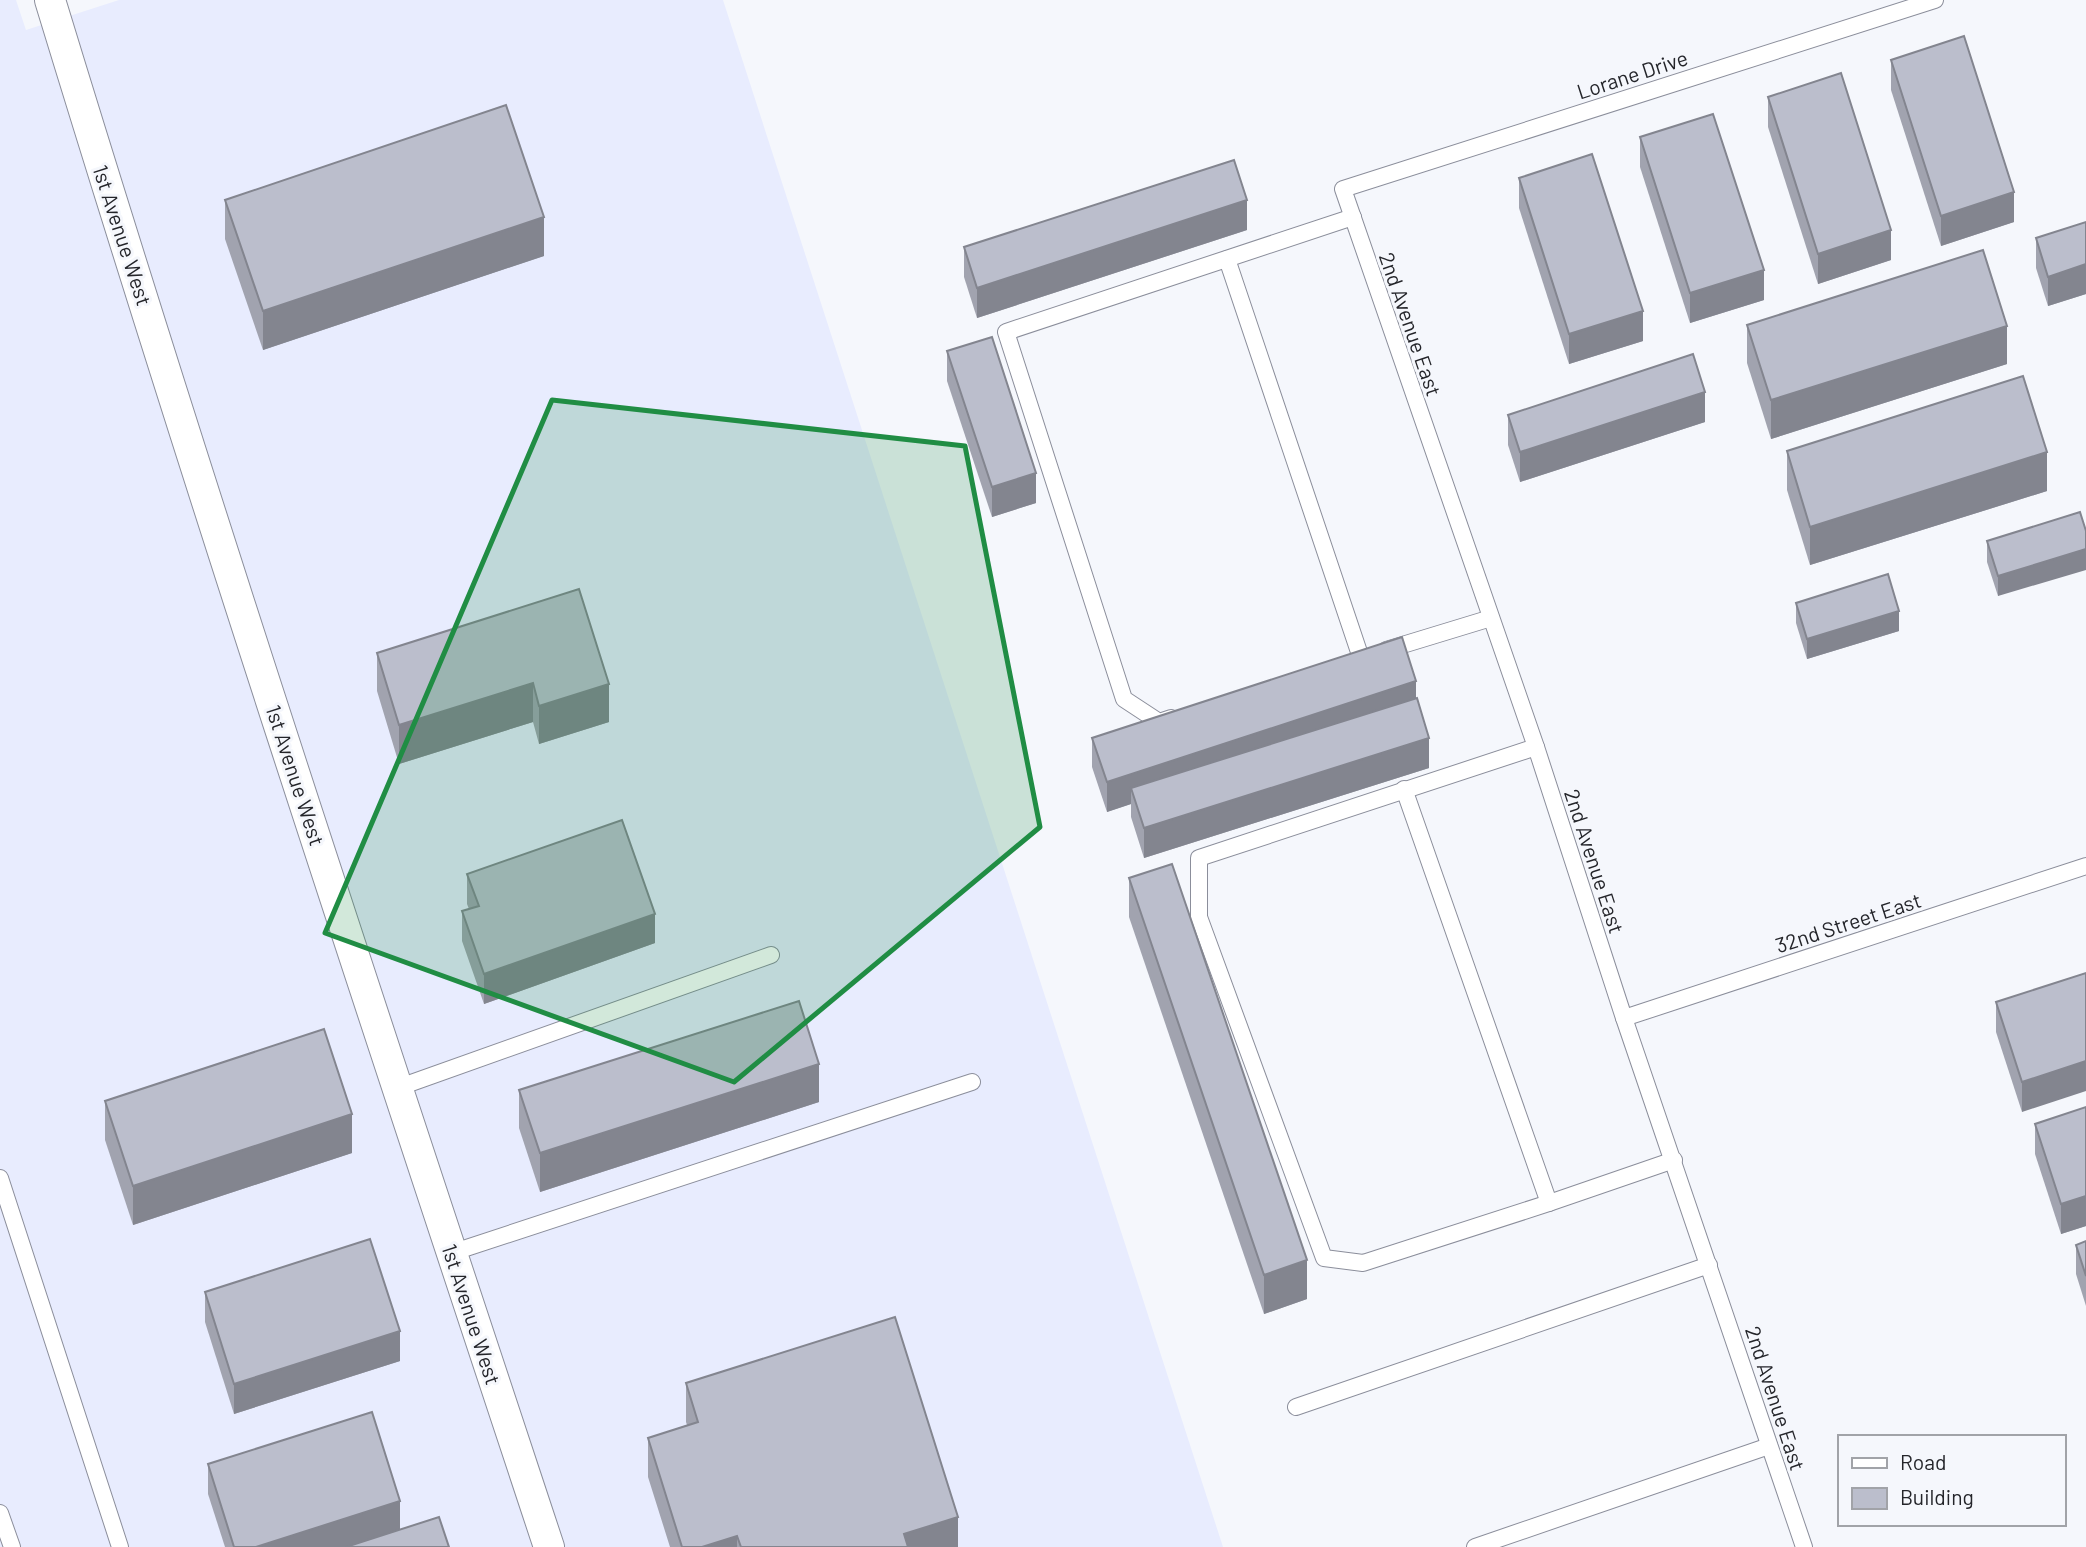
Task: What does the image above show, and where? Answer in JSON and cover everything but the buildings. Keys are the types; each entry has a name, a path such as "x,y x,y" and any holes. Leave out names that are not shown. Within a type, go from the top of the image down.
{"street":[{"name":"1st Avenue West","path":"50,0 128,252 397,1088 549,1547"}],"lane":[{"name":"Lorane Drive","path":"1343,189 1935,0"},
{"name":"2nd Avenue East","path":"1343,189 1536,747 1624,1018 1804,1547"},
{"path":"1184,714 1159,722 1124,699 1006,332 1353,217"},
{"path":"1227,259 1355,660 1491,618"},
{"path":"1536,747 1199,858 1199,917 1324,1258 1363,1263 1674,1160"},
{"path":"1404,789 1549,1203"},
{"name":"32nd Street East","path":"1624,1018 2086,866"},
{"path":"397,1088 771,956"},
{"path":"452,1252 972,1082"},
{"path":"0,1178 120,1547"},
{"path":"1296,1407 1709,1265"},
{"path":"1475,1547 1769,1446"},
{"path":"0,1513 12,1547"}],"highlighted area":[{"path":"552,400 965,446 1040,827 734,1082 325,933"}],"shaded area":[{"path":"0,0 16,0 26,30 119,0 723,0 1223,1547 0,1547"}]}
